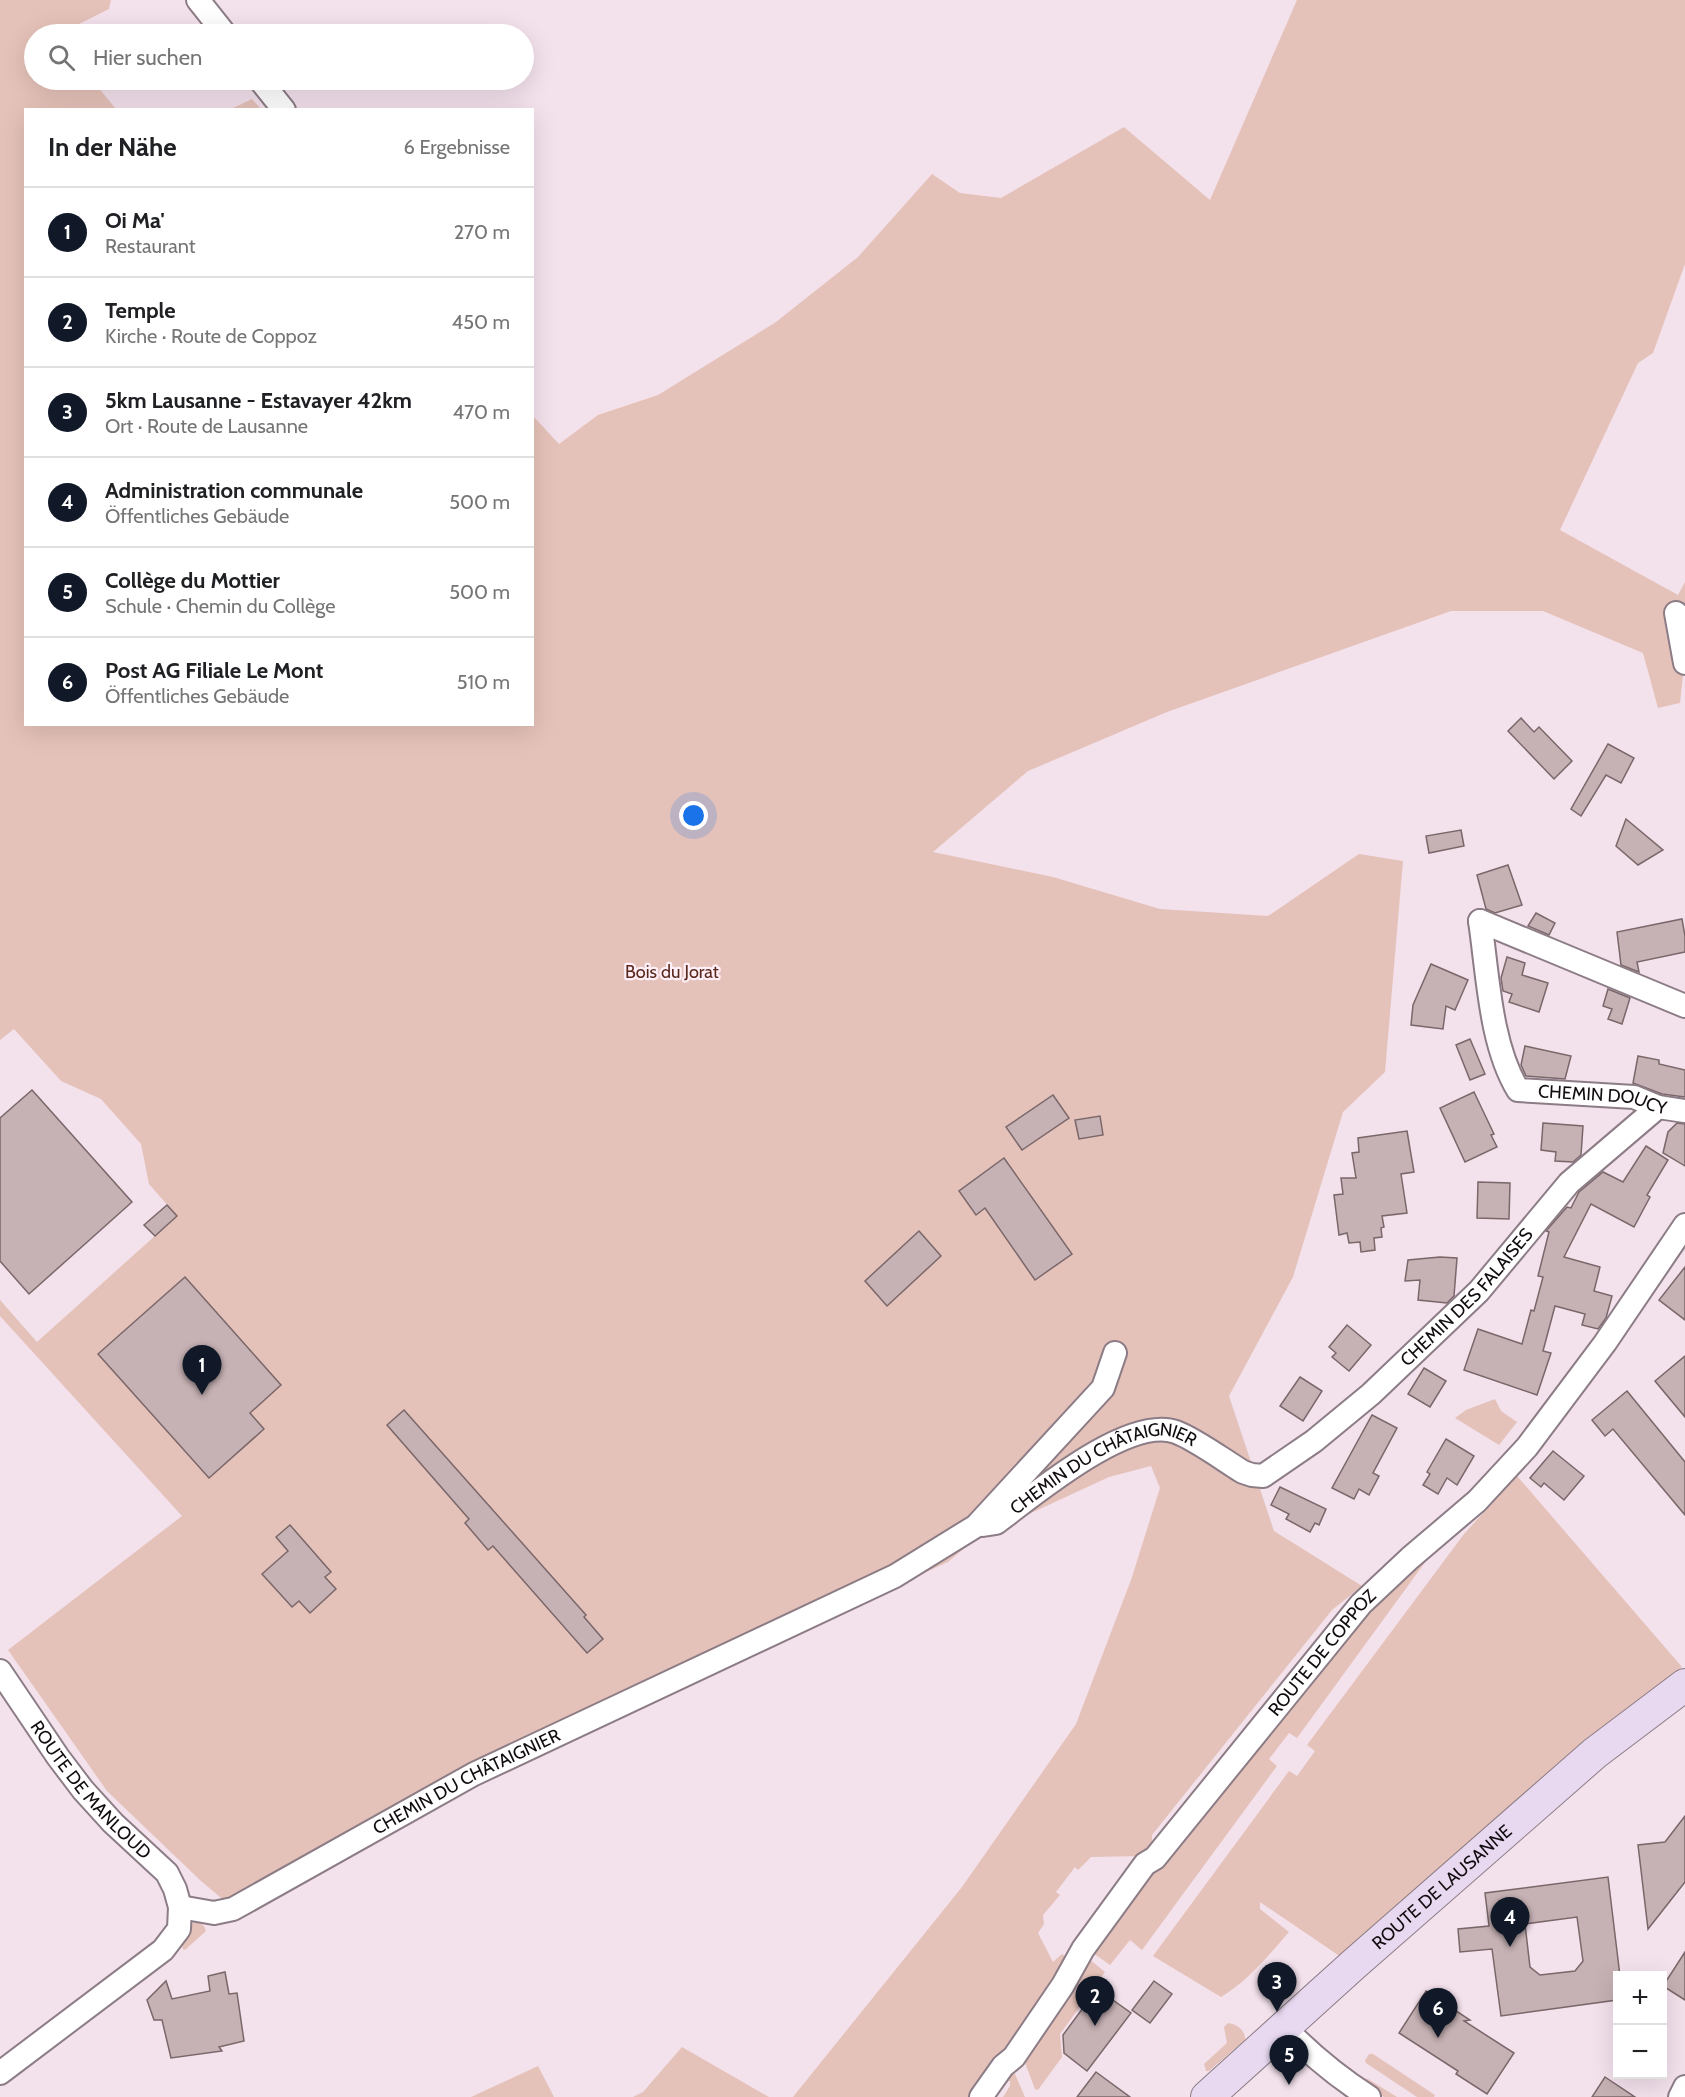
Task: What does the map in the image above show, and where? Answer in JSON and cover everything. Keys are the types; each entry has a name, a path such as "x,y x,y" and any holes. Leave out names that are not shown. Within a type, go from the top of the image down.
{"main road":[{"name":"ROUTE DE LAUSANNE","path":"1207,2097 1353,1965 1595,1753 1682,1694"}],"street":[{"path":"198,0 217,24"},
{"path":"268,90 282,108"},
{"path":"1676,613 1685,663"},
{"name":"CHEMIN DOUCY","path":"1685,1006 1480,921 1498,1044 1510,1077 1518,1090 1634,1097 1658,1107 1685,1111"},
{"name":"CHEMIN DES FALAISES","path":"1263,1476 1314,1441 1411,1358 1479,1291 1569,1183 1658,1107"},
{"name":"ROUTE DE COPPOZ","path":"981,2097 1003,2066 1014,2058 1063,1985 1083,1949 1145,1864 1155,1858 1361,1604 1410,1558 1477,1501 1527,1447 1605,1344 1685,1225"},
{"name":"CHEMIN DU CHÂTAIGNIER","path":"180,1907 214,1913 231,1910 474,1773 895,1576 976,1526 1103,1388 1115,1353"},
{"name":"CHEMIN DU CHÂTAIGNIER","path":"976,1526 996,1522 1085,1459 1131,1435 1150,1431 1175,1432 1243,1472 1263,1476"},
{"name":"ROUTE DE MANLOUD","path":"0,1671 83,1790 113,1824 167,1873 180,1907"},
{"path":"0,2073 163,1950 179,1929 180,1907"},
{"path":"1284,2027 1330,2071 1369,2097"},
{"path":"1680,2097 1685,2087"}],"green space":[{"name":"Bois du Jorat","path":"0,0 111,0 109,9 79,24 24,24 24,90 100,90 115,108 24,108 24,726 534,726 534,417 559,444 598,415 658,395 776,322 858,257 932,174 960,193 1001,198 1124,127 1210,200 1297,0 1685,0 1685,264 1653,353 1638,363 1560,530 1678,595 1685,582 1685,656 1680,703 1658,708 1643,653 1543,611 1451,611 1167,712 1028,771 933,852 1053,877 1160,909 1268,916 1359,854 1403,861 1385,1072 1343,1112 1293,1277 1229,1396 1274,1531 1362,1586 1332,1610 1152,1835 1152,1852 1144,1856 1091,1857 1078,1870 1075,1867 1056,1892 1060,1895 1043,1915 1044,1924 1038,1933 1053,1962 1062,1954 1065,1956 1063,1985 981,2097 793,2097 962,1887 1076,1724 1131,1580 1160,1488 1151,1466 1109,1477 975,1539 948,1562 529,1754 239,1913 201,1881 107,1791 8,1650 182,1516 0,1316 0,1300 37,1342 177,1216 149,1184 141,1144 101,1099 61,1081 14,1029 0,1040"},
{"path":"252,99 260,108 233,108"},
{"path":"1495,1399 1501,1411 1517,1422 1499,1445 1455,1418 1466,1410"},
{"path":"1517,1476 1682,1667 1606,1725 1341,1957 1260,1902 1260,1909 1289,1932 1266,1959 1221,1997 1153,1956 1289,1771 1297,1776 1315,1751 1307,1745 1464,1534"},
{"path":"1422,1560 1426,1561 1297,1738 1289,1733 1269,1759 1277,1766 1142,1950 1130,1940 1110,1965 1093,1953 1215,1792 1349,1631"},
{"path":"197,1921 204,1926 206,1931 185,1950 182,1945 185,1933 190,1925"},
{"path":"1089,1959 1105,1972 1060,2034 1062,2057 1038,2090 1035,2089 1022,2055"},
{"path":"1228,2023 1240,2029 1245,2040 1209,2071 1206,2071 1204,2064 1227,2043 1224,2027"},
{"path":"682,2047 769,2097 633,2097 643,2092"},
{"path":"1369,2054 1373,2054 1435,2095 1434,2097 1417,2097 1366,2063"},
{"path":"538,2066 554,2097 471,2097"},
{"path":"1012,2071 1025,2097 1003,2097 1010,2086 1010,2081 997,2083"},
{"path":"1359,2078 1368,2079 1397,2097 1384,2097 1358,2081"}],"building":[{"path":"1521,718 1534,732 1539,727 1572,761 1554,779 1508,731"},
{"path":"1608,744 1634,758 1621,783 1606,775 1581,816 1571,809"},
{"path":"1626,819 1663,850 1638,865 1616,846"},
{"path":"1461,830 1464,846 1429,853 1426,836"},
{"path":"1508,865 1522,905 1495,913 1486,909 1477,875"},
{"path":"1536,913 1555,923 1549,935 1528,926"},
{"path":"1682,919 1685,952 1637,962 1639,972 1621,965 1617,932"},
{"path":"1507,957 1525,963 1522,975 1548,983 1539,1012 1509,1002 1512,994 1503,991 1501,978"},
{"path":"1431,964 1468,980 1455,1010 1446,1006 1443,1029 1411,1025 1413,1005"},
{"path":"1608,989 1630,998 1622,1024 1608,1019 1612,1009 1603,1006"},
{"path":"1470,1039 1485,1074 1470,1080 1456,1045"},
{"path":"1525,1046 1571,1056 1565,1079 1526,1076 1521,1065"},
{"path":"1638,1056 1659,1060 1659,1064 1685,1070 1685,1097 1662,1094 1633,1083"},
{"path":"32,1090 132,1202 29,1294 0,1261 0,1118"},
{"path":"1474,1092 1494,1134 1491,1135 1497,1147 1465,1162 1440,1108"},
{"path":"1053,1095 1069,1118 1022,1150 1006,1127"},
{"path":"1100,1116 1103,1135 1079,1139 1075,1120"},
{"path":"1543,1123 1583,1126 1581,1155 1573,1162 1555,1161 1556,1152 1541,1150"},
{"path":"1677,1123 1685,1124 1685,1166 1663,1153 1668,1132"},
{"path":"1407,1131 1414,1172 1401,1174 1407,1213 1382,1216 1384,1227 1381,1228 1382,1237 1374,1238 1375,1250 1361,1252 1360,1242 1349,1243 1347,1233 1339,1235 1334,1195 1343,1194 1341,1178 1356,1178 1352,1153 1359,1152 1358,1138"},
{"path":"1646,1146 1668,1160 1647,1195 1650,1197 1634,1227 1591,1204 1564,1257 1600,1267 1594,1291 1612,1296 1606,1318 1598,1329 1582,1325 1585,1314 1555,1306 1543,1351 1551,1353 1537,1395 1464,1370 1478,1329 1522,1344 1543,1277 1538,1276 1549,1232 1546,1231 1567,1207 1571,1208 1579,1192 1603,1172 1623,1182"},
{"path":"1004,1158 1072,1254 1035,1280 985,1208 976,1215 959,1191"},
{"path":"1478,1182 1510,1183 1509,1219 1477,1218"},
{"path":"167,1205 177,1216 155,1236 144,1225"},
{"path":"919,1231 941,1256 887,1306 865,1281"},
{"path":"1457,1258 1454,1296 1447,1303 1418,1300 1420,1280 1405,1281 1408,1260"},
{"path":"1685,1267 1685,1320 1659,1300"},
{"path":"185,1277 281,1385 250,1413 264,1429 209,1478 98,1354"},
{"path":"1347,1325 1371,1345 1349,1371 1332,1357 1336,1353 1329,1347"},
{"path":"1685,1356 1685,1417 1655,1381"},
{"path":"1424,1368 1446,1381 1430,1407 1408,1394"},
{"path":"1300,1377 1322,1391 1303,1421 1280,1406"},
{"path":"1627,1391 1685,1462 1685,1515 1613,1429 1605,1436 1592,1420"},
{"path":"404,1410 586,1615 584,1617 603,1639 587,1653 493,1546 488,1550 465,1523 469,1519 387,1425"},
{"path":"1372,1415 1397,1428 1373,1473 1379,1476 1369,1495 1359,1489 1354,1499 1332,1488"},
{"path":"1446,1439 1474,1456 1457,1485 1447,1478 1438,1494 1423,1485 1430,1474 1427,1472"},
{"path":"1553,1451 1584,1476 1564,1500 1544,1483 1541,1487 1530,1478"},
{"path":"1280,1487 1326,1509 1319,1525 1315,1523 1310,1532 1286,1519 1289,1514 1271,1505"},
{"path":"290,1525 331,1572 325,1577 336,1589 310,1613 299,1601 292,1607 262,1574 288,1551 276,1537"},
{"path":"1685,1816 1685,1882 1648,1929 1638,1845 1665,1842"},
{"path":"1608,1877 1619,1971 1613,1971 1613,2001 1501,2016 1492,1949 1460,1952 1458,1929 1489,1926 1485,1893","holes":["1577,1917 1583,1961 1575,1971 1540,1975 1530,1967 1525,1924"]},
{"path":"1685,1952 1685,2000 1667,1989 1667,1980"},
{"path":"225,1972 229,1994 237,1993 244,2041 219,2047 222,2051 171,2058 162,2020 154,2020 147,2000 166,1981 172,1999 210,1991 208,1976"},
{"path":"1154,1981 1172,1994 1150,2023 1132,2010"},
{"path":"1426,1991 1470,2020 1464,2021 1514,2053 1487,2094 1456,2074 1458,2071 1399,2033"},
{"path":"1094,1993 1102,1999 1104,1996 1110,1998 1131,2013 1087,2071 1064,2053 1063,2035"},
{"path":"1096,2072 1130,2097 1077,2097"},
{"path":"1605,2077 1635,2097 1592,2097"}],"place":[{"name":"Oi Ma'","path":"202,1395"},
{"name":"Administration communale","path":"1510,1947"},
{"name":"5km Lausanne - Estavayer 42km","path":"1277,2012"},
{"name":"Temple","path":"1095,2026"},
{"name":"Post AG Filiale Le Mont","path":"1438,2038"},
{"name":"Collège du Mottier","path":"1289,2085"}]}
